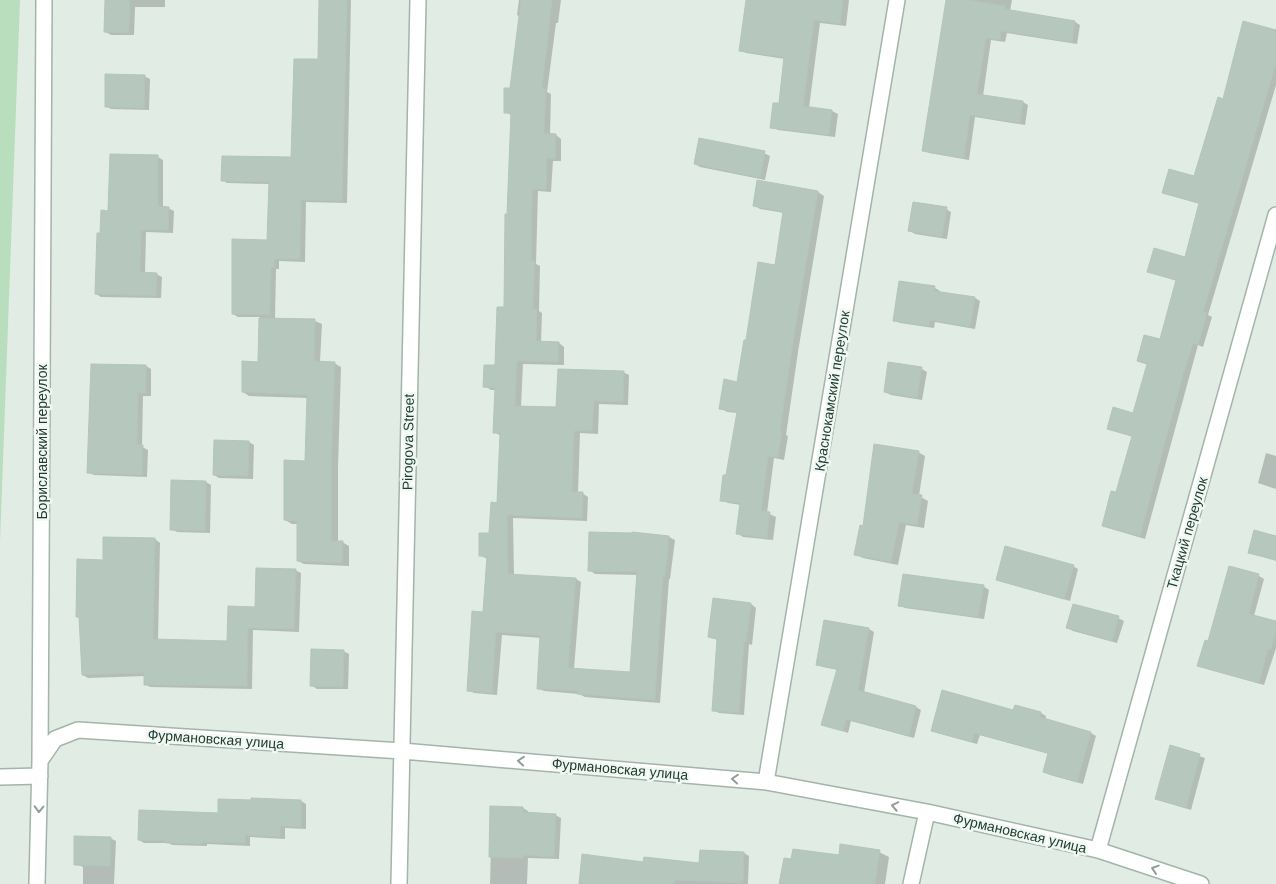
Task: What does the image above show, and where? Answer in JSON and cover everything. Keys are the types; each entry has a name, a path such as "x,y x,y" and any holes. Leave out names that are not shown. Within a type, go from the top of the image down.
{"street":[{"name":"Бориславский переулок","path":"37,884 40,776 44,0"},
{"name":"Pirogova Street","path":"399,884 418,0"},
{"name":"Краснокамский переулок","path":"766,782 897,0"},
{"name":"Ткацкий переулок","path":"1098,850 1276,215"},
{"name":"Фурмановская улица","path":"40,761 56,740 78,730 402,751 766,782 927,812 1098,850 1201,884"},
{"path":"0,777 40,776"},
{"path":"911,884 927,812"}],"green space":[{"path":"0,0 20,0 0,542"}],"building":[{"path":"105,0 130,0 129,33 104,32"},
{"path":"319,0 347,0 342,201 301,200 300,259 274,259 274,267 271,267 270,315 232,314 232,239 267,240 269,182 221,181 222,156 291,157 294,59 318,59"},
{"path":"521,0 552,0 542,89 546,89 544,133 556,134 555,159 547,158 546,189 532,189 531,261 535,261 533,309 537,309 536,341 559,342 558,362 517,361 515,406 556,407 558,369 624,371 623,402 594,401 592,431 574,431 572,492 583,492 582,518 507,515 508,574 576,578 568,668 630,672 637,572 588,571 589,532 632,532 669,536 665,577 663,576 655,700 577,694 578,691 537,689 540,635 496,632 492,693 467,691 472,611 483,612 487,556 479,556 479,533 489,533 491,502 497,503 500,433 493,433 495,388 483,387 484,365 495,365 497,307 504,307 505,214 507,214 511,113 504,113 504,88 510,88"},
{"path":"746,0 843,0 840,24 814,20 803,106 832,110 829,135 770,128 773,103 779,103 784,57 739,51"},
{"path":"946,0 968,0 1005,6 1005,9 1075,21 1072,42 1001,31 1000,40 986,38 977,94 1023,101 1020,123 970,115 964,158 922,151"},
{"path":"1243,21 1276,30 1276,63 1203,312 1207,313 1198,345 1193,343 1183,374 1140,536 1102,526 1111,491 1116,492 1132,436 1107,429 1113,407 1133,413 1147,364 1137,361 1144,335 1160,339 1176,280 1147,272 1154,248 1185,257 1199,203 1162,193 1169,169 1194,176 1218,97 1223,99"},
{"path":"105,74 145,75 144,108 105,107"},
{"path":"699,138 765,151 760,178 694,164"},
{"path":"110,154 158,155 158,206 169,207 168,230 141,230 140,272 157,273 156,296 95,294 97,233 100,233 101,210 108,211"},
{"path":"757,180 818,191 792,348 778,457 768,456 761,511 770,512 767,538 736,534 740,503 720,501 723,475 726,475 737,412 719,409 724,379 737,382 744,340 746,340 758,262 775,265 783,212 753,206"},
{"path":"913,202 947,207 942,237 908,231"},
{"path":"899,281 935,286 934,291 975,297 970,327 930,320 929,326 893,321"},
{"path":"259,318 315,319 314,361 335,362 331,465 331,541 343,541 342,563 297,561 297,521 284,520 284,460 305,461 307,395 242,392 242,361 258,362"},
{"path":"888,362 922,367 917,398 884,392"},
{"path":"91,364 146,365 146,393 138,393 137,445 143,445 142,475 87,473"},
{"path":"214,440 249,441 248,476 213,475"},
{"path":"874,444 919,451 912,494 922,495 917,525 899,522 891,562 854,555 860,525 863,526"},
{"path":"171,480 206,481 205,531 170,530"},
{"path":"1254,530 1276,536 1276,560 1248,553"},
{"path":"103,537 155,538 153,639 227,641 228,606 255,607 256,568 296,569 294,629 248,628 247,686 144,685 144,673 82,675 79,617 76,617 77,559 103,560"},
{"path":"1005,546 1074,565 1064,599 996,580"},
{"path":"1229,566 1259,574 1249,614 1276,621 1276,630 1271,649 1268,649 1259,683 1197,666 1205,640 1208,641"},
{"path":"903,574 984,585 978,617 898,606"},
{"path":"713,598 751,603 746,642 744,642 739,713 712,711 717,639 708,637"},
{"path":"1073,604 1119,616 1112,641 1066,628"},
{"path":"824,620 869,628 858,690 916,706 909,736 846,719 843,731 821,725 837,669 816,665"},
{"path":"311,649 344,650 343,687 310,686"},
{"path":"942,690 1013,710 1015,705 1041,712 1040,717 1091,732 1077,782 1043,772 1048,753 974,733 972,742 931,731"},
{"path":"1170,745 1200,754 1186,808 1155,799"},
{"path":"251,798 301,800 301,827 280,826 280,837 245,835 245,843 166,843 166,841 138,840 139,810 218,813 218,799 251,800"},
{"path":"490,806 523,807 523,812 556,814 554,857 523,855 523,858 489,857"},
{"path":"74,836 111,837 110,866 74,865"},
{"path":"840,844 880,850 875,884 779,884 784,858 791,859 793,849 839,855"},
{"path":"700,850 744,852 743,883 675,880 674,884 579,884 582,854 643,862 644,857 699,863"}]}
